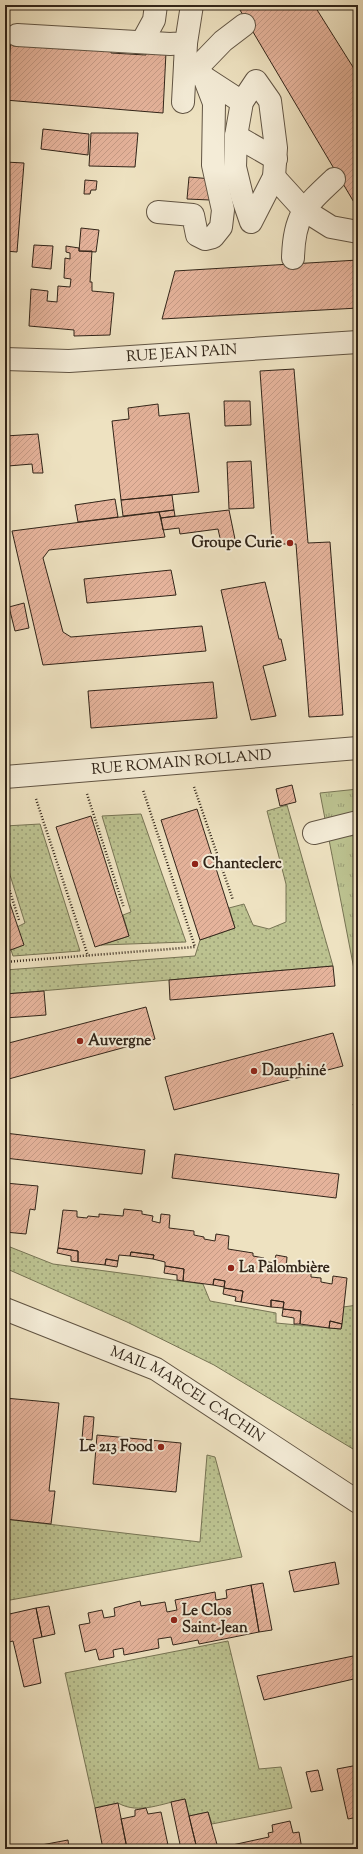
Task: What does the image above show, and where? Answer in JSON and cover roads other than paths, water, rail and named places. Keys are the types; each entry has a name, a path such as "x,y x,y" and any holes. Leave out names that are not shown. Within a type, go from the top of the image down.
{"street":[{"path":"142,42 154,20 156,5 174,12 191,10 186,43 194,71 214,103 214,165 223,210 221,227 214,237 205,239 197,235 193,214 158,212"},
{"path":"183,102 194,71 214,49 244,25"},
{"path":"17,35 186,43"},
{"path":"194,71 242,102"},
{"path":"256,81 270,101 276,148 275,168 251,222 236,168 236,136 242,102 256,81"},
{"path":"236,136 275,168 304,210 331,226 358,232"},
{"path":"293,258 293,238 298,218 316,195 334,179"},
{"name":"RUE JEAN PAIN","path":"5,359 69,361 358,342"},
{"name":"RUE ROMAIN ROLLAND","path":"5,777 358,748"},
{"path":"314,832 358,822"},
{"name":"MAIL MARCEL CACHIN","path":"5,1309 156,1369 358,1502"}],"place":[{"name":"Groupe Curie","path":"290,543"},
{"name":"Chanteclerc","path":"195,864"},
{"name":"Auvergne","path":"80,1041"},
{"name":"Dauphiné","path":"254,1071"},
{"name":"La Palombière","path":"231,1268"},
{"name":"Le 213 Food","path":"161,1447"},
{"name":"Le Clos Saint-Jean","path":"174,1620"}]}
